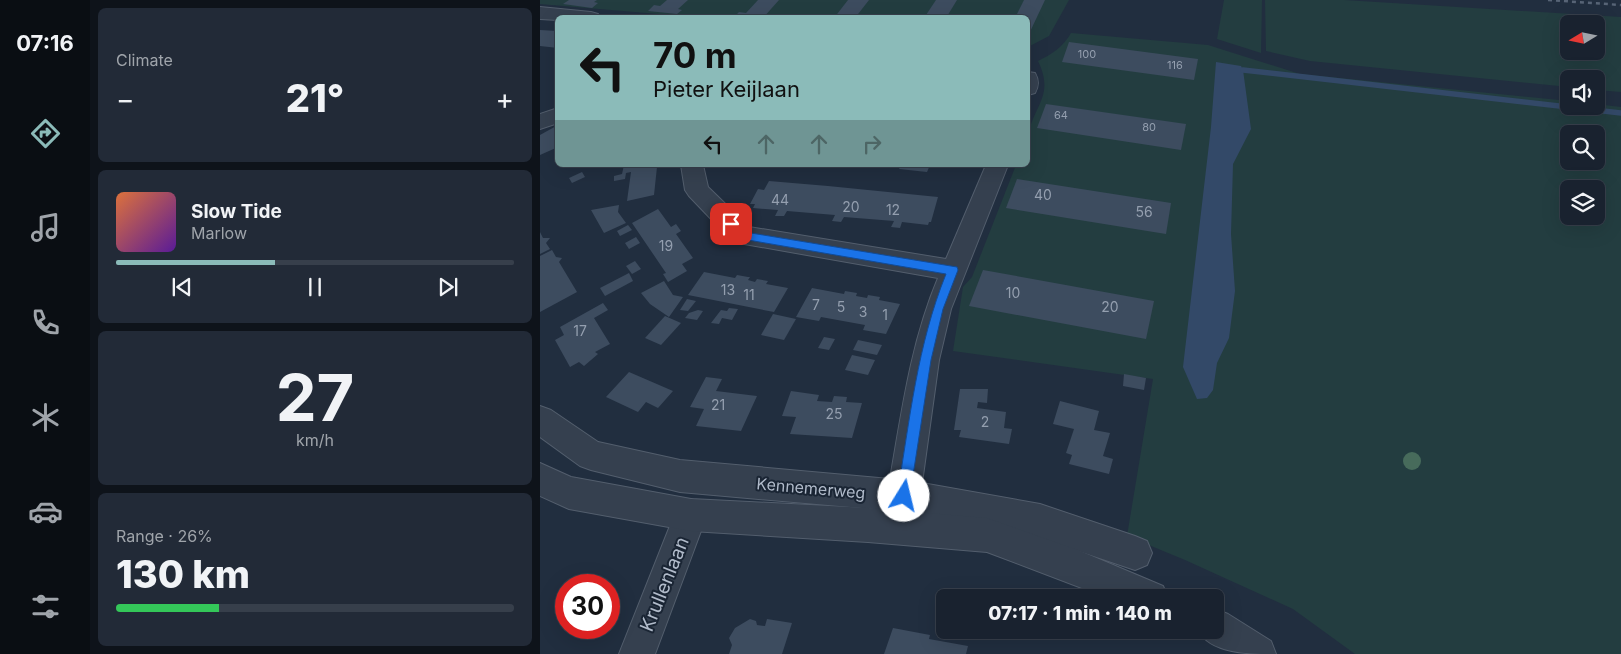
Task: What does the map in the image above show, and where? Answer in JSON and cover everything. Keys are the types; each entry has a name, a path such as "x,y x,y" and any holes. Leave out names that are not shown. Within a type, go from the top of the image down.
{"street":[{"path":"540,13 561,15"},
{"path":"540,122 555,115"},
{"path":"692,167 697,190 742,235 953,270"},
{"path":"898,527 925,360 938,309 996,167"},
{"name":"Kennemerweg","path":"540,420 591,455 680,476 904,496 1040,521 1135,553"},
{"name":"Kennemerweg","path":"540,479 569,494 692,515 898,527 987,535 1080,568 1130,589"},
{"name":"Krullenlaan","path":"637,654 692,515"},
{"path":"1080,568 1091,537"},
{"path":"1224,633 1258,654"}],"green space":[{"path":"540,0 1069,0 1049,36 1030,46 1030,15 670,15 540,4"},
{"path":"1224,0 1262,0 1261,53 1217,39"},
{"path":"1265,0 1344,0 1588,15 1560,15 1560,60 1605,60 1605,16 1621,17 1621,92 1605,91 1605,70 1560,70 1560,86 1310,61 1266,51"},
{"path":"1071,33 1208,45 1300,74 1560,100 1560,115 1605,115 1605,105 1621,107 1621,654 1355,654 1293,609 1127,536 1153,379 953,351 963,287 972,277 1015,167 1030,167 1030,127 1044,90 1042,72 1038,61 1057,50"}],"water":[{"path":"1216,62 1241,66 1251,129 1233,164 1231,234 1235,291 1229,338 1217,363 1213,390 1207,398 1197,399 1183,367 1211,127"}],"building":[{"path":"569,0 597,0 594,2 598,3 592,8 563,4"},
{"path":"667,0 688,0 678,9 682,10 677,14 648,11 654,5 660,6"},
{"path":"758,0 779,0 766,15 736,15 739,12 746,13"},
{"path":"848,0 869,0 857,15 836,15"},
{"path":"936,0 957,0 948,15 926,15"},
{"path":"1024,0 1045,0 1030,32 1030,15 1016,15"},
{"path":"540,30 555,31 555,48 540,46"},
{"path":"1069,42 1198,59 1194,80 1062,62"},
{"path":"1046,104 1186,124 1181,150 1037,128"},
{"path":"555,127 555,148 540,155 540,135"},
{"path":"624,167 657,167 654,195 627,201 631,172 626,173 625,179 614,181 614,176 622,174"},
{"path":"900,167 929,167 927,172 899,169"},
{"path":"582,172 585,177 572,183 569,178"},
{"path":"1017,179 1171,203 1166,234 1006,208"},
{"path":"769,181 938,197 931,222 928,225 902,222 900,228 891,227 894,221 844,217 841,222 832,221 835,215 787,211 784,216 775,216 778,210 753,208 755,204 750,204 758,189 764,190"},
{"path":"619,205 618,212 626,223 604,233 591,210"},
{"path":"658,209 671,227 676,224 681,231 676,234 693,258 682,264 687,271 668,282 663,274 666,273 632,223"},
{"path":"628,225 632,230 620,236 617,231"},
{"path":"540,232 543,238 550,238 546,243 550,249 540,254"},
{"path":"636,237 640,243 629,249 625,243"},
{"path":"552,250 556,257 562,258 559,262 577,292 540,312 540,256"},
{"path":"635,261 641,269 632,274 626,266"},
{"path":"983,270 1154,301 1146,339 969,306"},
{"path":"704,272 735,278 737,275 750,277 748,280 755,282 757,279 768,281 766,284 788,288 774,312 688,295"},
{"path":"629,273 633,281 605,296 600,288"},
{"path":"664,281 673,295 683,297 669,317 650,304 641,293"},
{"path":"812,288 844,294 845,291 857,293 856,296 867,298 868,295 880,297 879,300 900,304 886,334 863,330 865,325 821,317 819,321 796,317"},
{"path":"687,299 696,301 688,311 680,310"},
{"path":"603,303 608,310 594,318 610,344 595,352 598,354 584,366 579,362 570,367 555,340 564,335 560,327"},
{"path":"729,308 738,309 732,320 722,318 719,324 711,323 721,310 727,311"},
{"path":"698,310 703,311 697,320 685,318 689,313"},
{"path":"773,314 796,319 784,340 761,335"},
{"path":"665,316 681,323 661,345 645,338"},
{"path":"824,337 835,339 829,350 818,348"},
{"path":"858,340 882,345 877,355 853,350"},
{"path":"852,355 875,360 868,375 845,370"},
{"path":"629,372 673,391 658,408 646,402 638,412 606,397"},
{"path":"1124,374 1146,378 1144,390 1123,386"},
{"path":"706,377 722,379 716,391 757,396 741,431 696,426 704,409 690,407"},
{"path":"960,389 988,389 987,403 978,402 977,408 1006,412 1004,428 1012,429 1009,444 959,437 961,430 954,430"},
{"path":"791,391 819,395 817,401 832,402 834,396 847,397 846,402 862,403 852,438 790,434 796,417 782,416"},
{"path":"1060,401 1099,411 1094,430 1110,433 1103,456 1113,459 1109,474 1069,464 1072,455 1066,453 1074,429 1053,424"},
{"path":"750,619 756,621 757,625 765,626 767,619 792,623 782,654 729,654 732,645 729,638 735,628"},
{"path":"893,628 930,635 929,639 968,646 966,654 884,654"}],"waterway":[{"path":"1243,70 1621,113"}],"railway":[{"path":"1548,0 1621,5"}],"route":[{"path":"731,224 742,235 953,270 938,309 925,360 904,496"}]}
